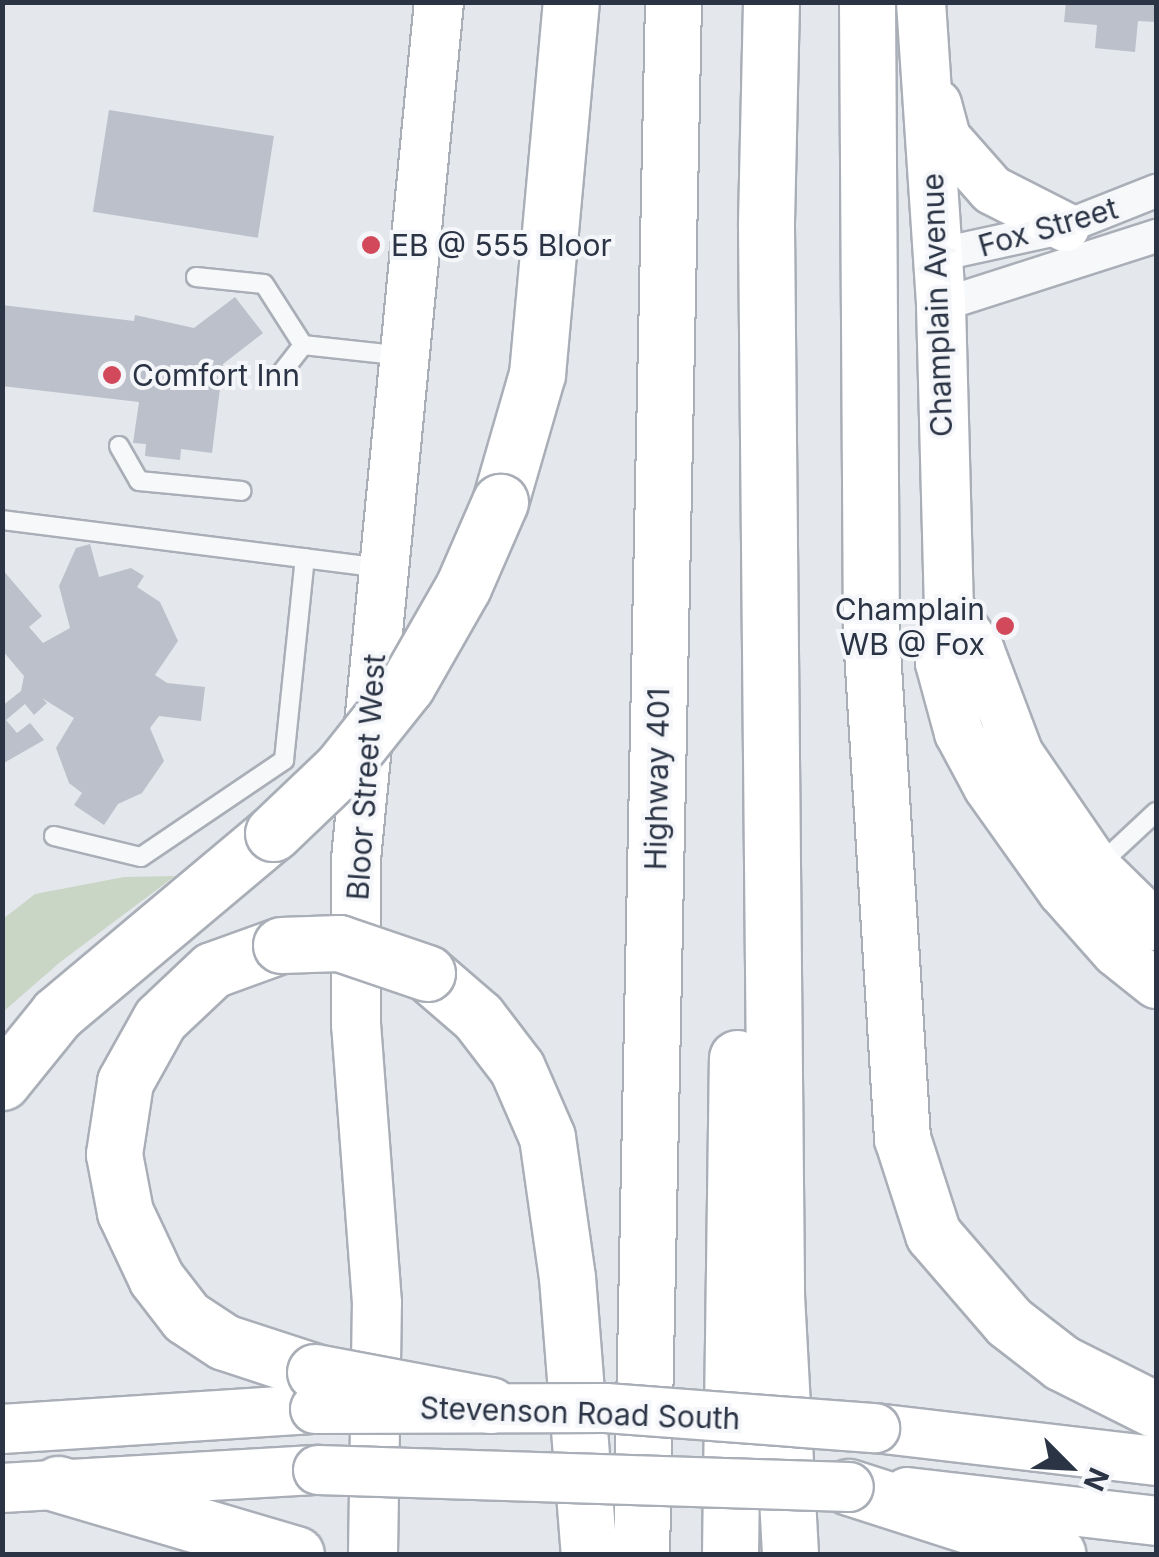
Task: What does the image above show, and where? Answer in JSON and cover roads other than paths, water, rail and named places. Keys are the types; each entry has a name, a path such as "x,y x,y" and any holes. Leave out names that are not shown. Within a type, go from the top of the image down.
{"highway":[{"path":"2,1082 58,1014 273,834 341,768 407,686 500,502 537,374 571,2"},
{"name":"Highway 401","path":"641,1554 673,2"},
{"path":"730,1554 754,2"},
{"path":"771,2 766,226 776,1256 790,1554"},
{"path":"866,2 872,634 902,1138 934,1234 1010,1322 1062,1363 1156,1410"},
{"path":"490,1405 315,1390 224,1342 186,1317 156,1278 125,1212 114,1154 126,1082 160,1019 212,970 281,944 339,943 427,973 478,1016 517,1068 546,1138 566,1277 589,1554"},
{"path":"58,1484 296,1554"},
{"path":"848,1487 1058,1554"}],"main road":[{"name":"Bloor Street West","path":"370,1542 377,1304 356,1025 356,859 439,2"},
{"name":"Champlain Avenue","path":"921,2 942,306 949,607 940,663 959,733 988,787 1062,891 1116,952 1156,984"},
{"path":"924,54 946,138 992,190 1066,227"},
{"path":"949,607 980,651 1020,754 1096,868 1156,926"},
{"path":"2,1429 315,1390"},
{"name":"Stevenson Road South","path":"490,1405 875,1428 1156,1461"},
{"name":"Stevenson Road South","path":"2,1488 318,1470 848,1487 1156,1521"}],"street":[{"name":"Fox Street","path":"937,255 1066,227 1156,190"},
{"name":"Fox Street","path":"942,306 1156,236"}],"lane":[{"path":"196,277 264,284 303,344"},
{"path":"303,344 404,356"},
{"path":"279,376 303,344"},
{"path":"118,446 139,481 242,491"},
{"path":"2,520 383,568"},
{"path":"54,836 141,857 284,760 305,558"},
{"path":"1096,868 1156,812"}],"place":[{"name":"EB @ 555 Bloor","path":"371,245"},
{"name":"Comfort Inn","path":"112,375"},
{"name":"Champlain WB @ Fox","path":"1005,626"}]}
